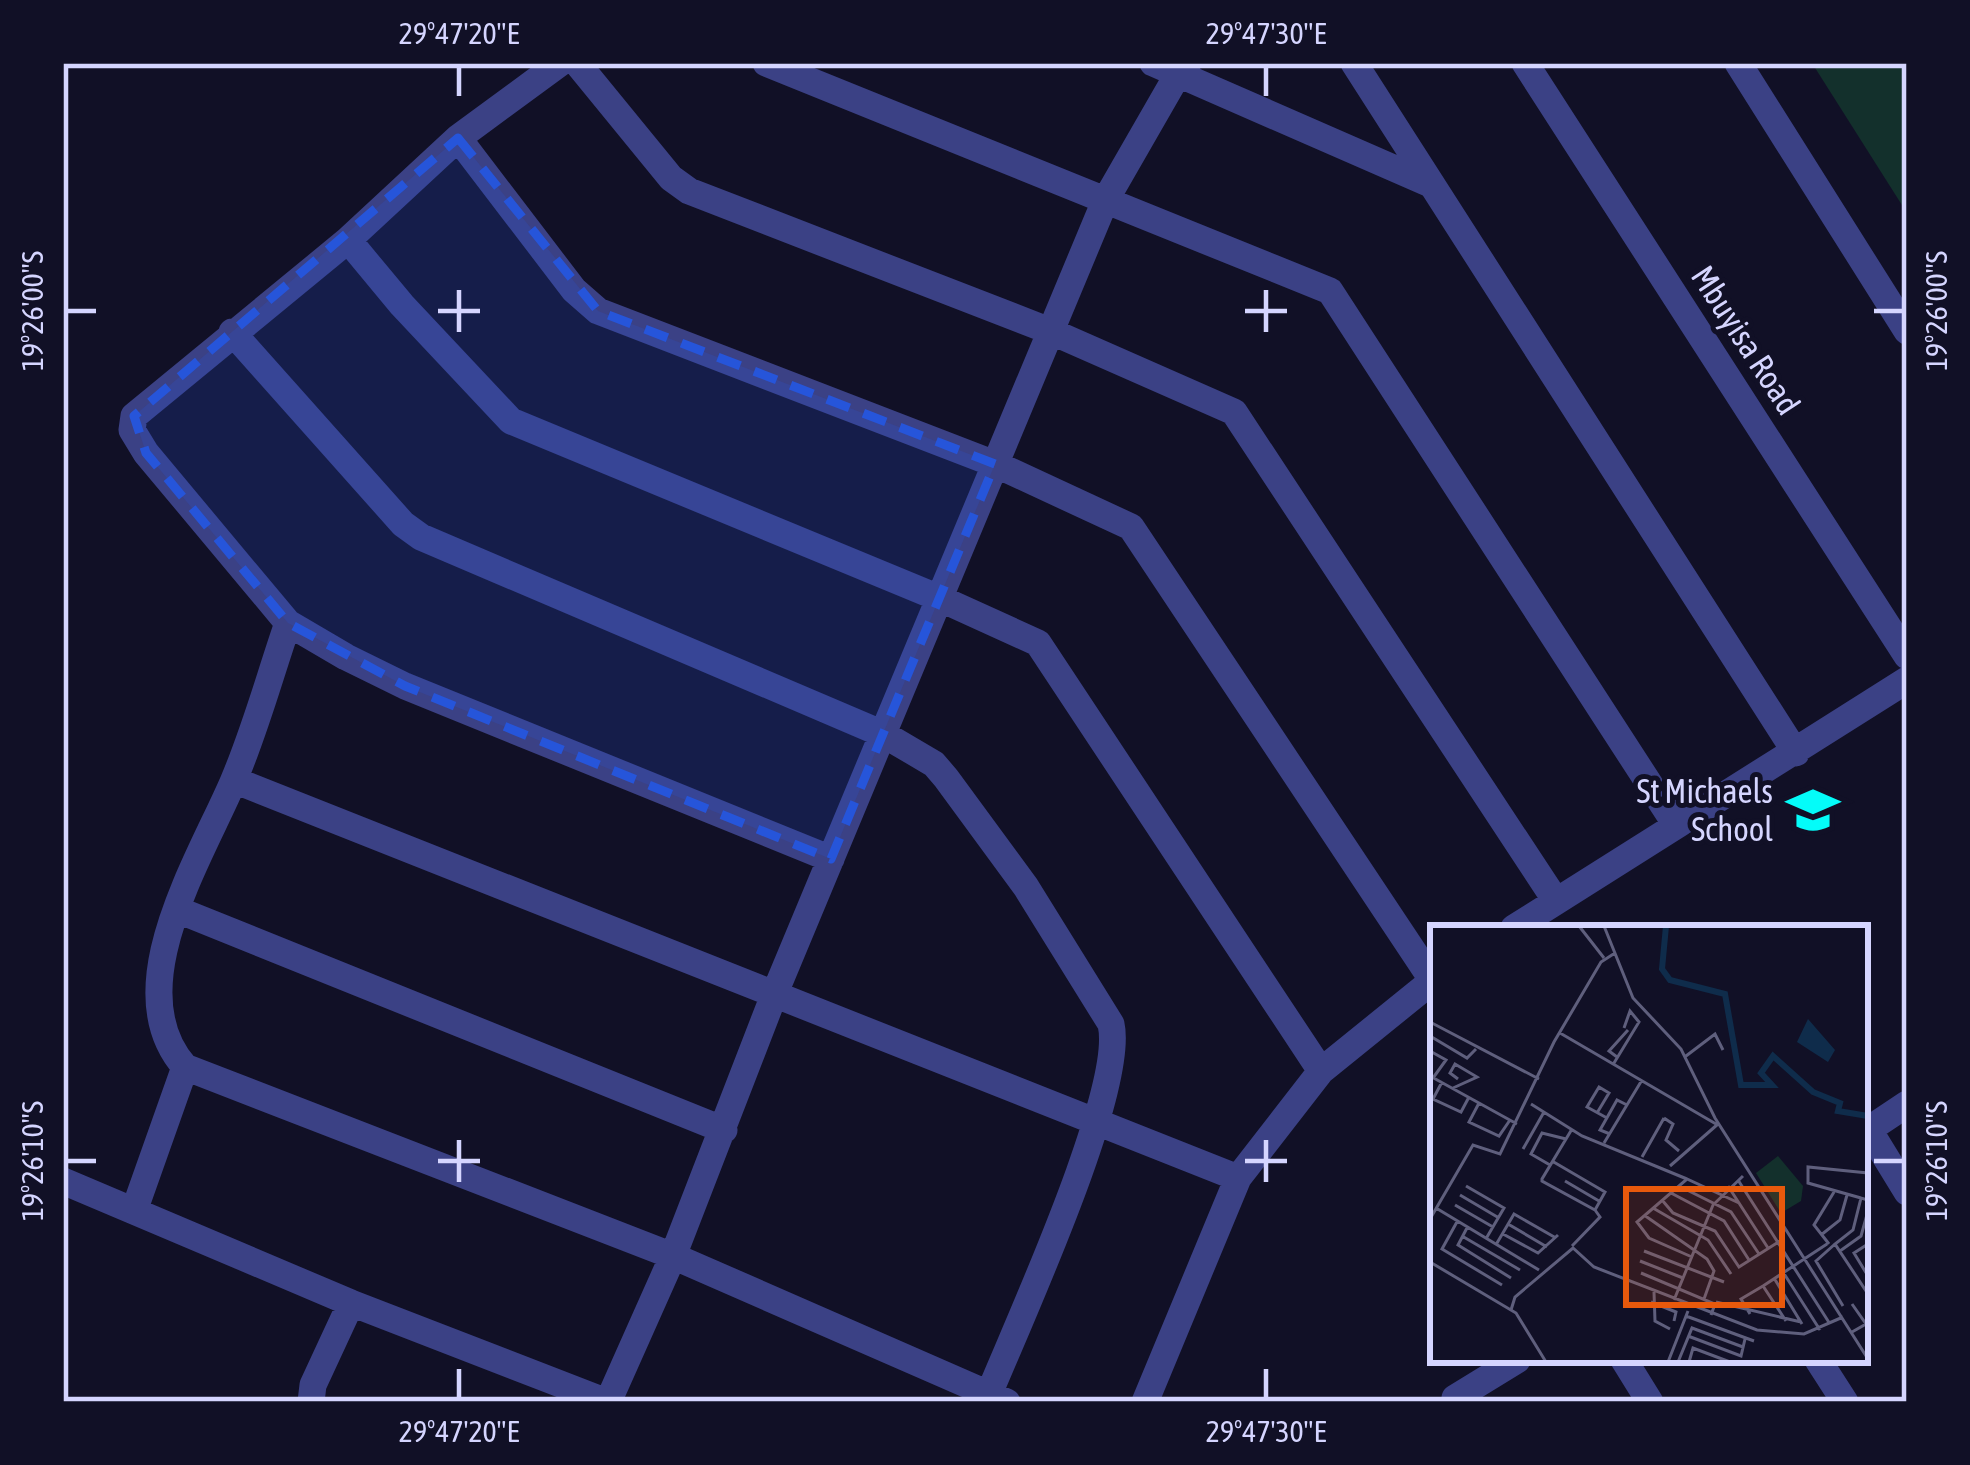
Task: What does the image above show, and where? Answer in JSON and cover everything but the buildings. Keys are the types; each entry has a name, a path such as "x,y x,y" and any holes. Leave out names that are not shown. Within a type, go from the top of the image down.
{"street":[{"path":"560,63 458,138 348,240 134,416 132,430 288,623 405,686 831,859"},
{"path":"577,63 679,185 1050,331 1234,412 1556,901"},
{"path":"766,63 1335,296 1676,826"},
{"path":"1354,63 1796,753"},
{"name":"Mbuyisa Road","path":"1525,63 1907,656"},
{"path":"1738,63 1907,331"},
{"path":"63,1181 351,1303 607,1402 673,1256 774,995 1105,201 1173,66 1430,184"},
{"path":"458,138 574,290 598,310 995,464 1123,522 1137,534 1430,978"},
{"path":"348,240 511,421 1038,643 1322,1071"},
{"path":"232,332 403,524 421,537 883,734 934,764 1026,887 1112,1024 1114,1039 1098,1120 998,1398 673,1256 185,1067 167,1043 158,1005 160,969 288,623"},
{"path":"1519,925 1907,680"},
{"path":"234,779 1238,1178"},
{"path":"178,910 724,1130"},
{"path":"1145,1402 1238,1178 1322,1071 1430,983"},
{"path":"134,1211 185,1067"},
{"path":"1868,1130 1907,1104"},
{"path":"1868,1133 1907,1192"},
{"path":"311,1402 313,1385 351,1303"},
{"path":"1454,1401 1512,1363"},
{"path":"1626,1363 1650,1402"},
{"path":"1820,1363 1845,1402"}],"highlighted area":[{"path":"458,138 598,311 995,464 831,859 405,686 288,623 146,453 134,416"}],"green space":[{"path":"1812,63 1907,63 1907,213"}],"place":[{"name":"St Michaels School","path":"1813,810"}]}
